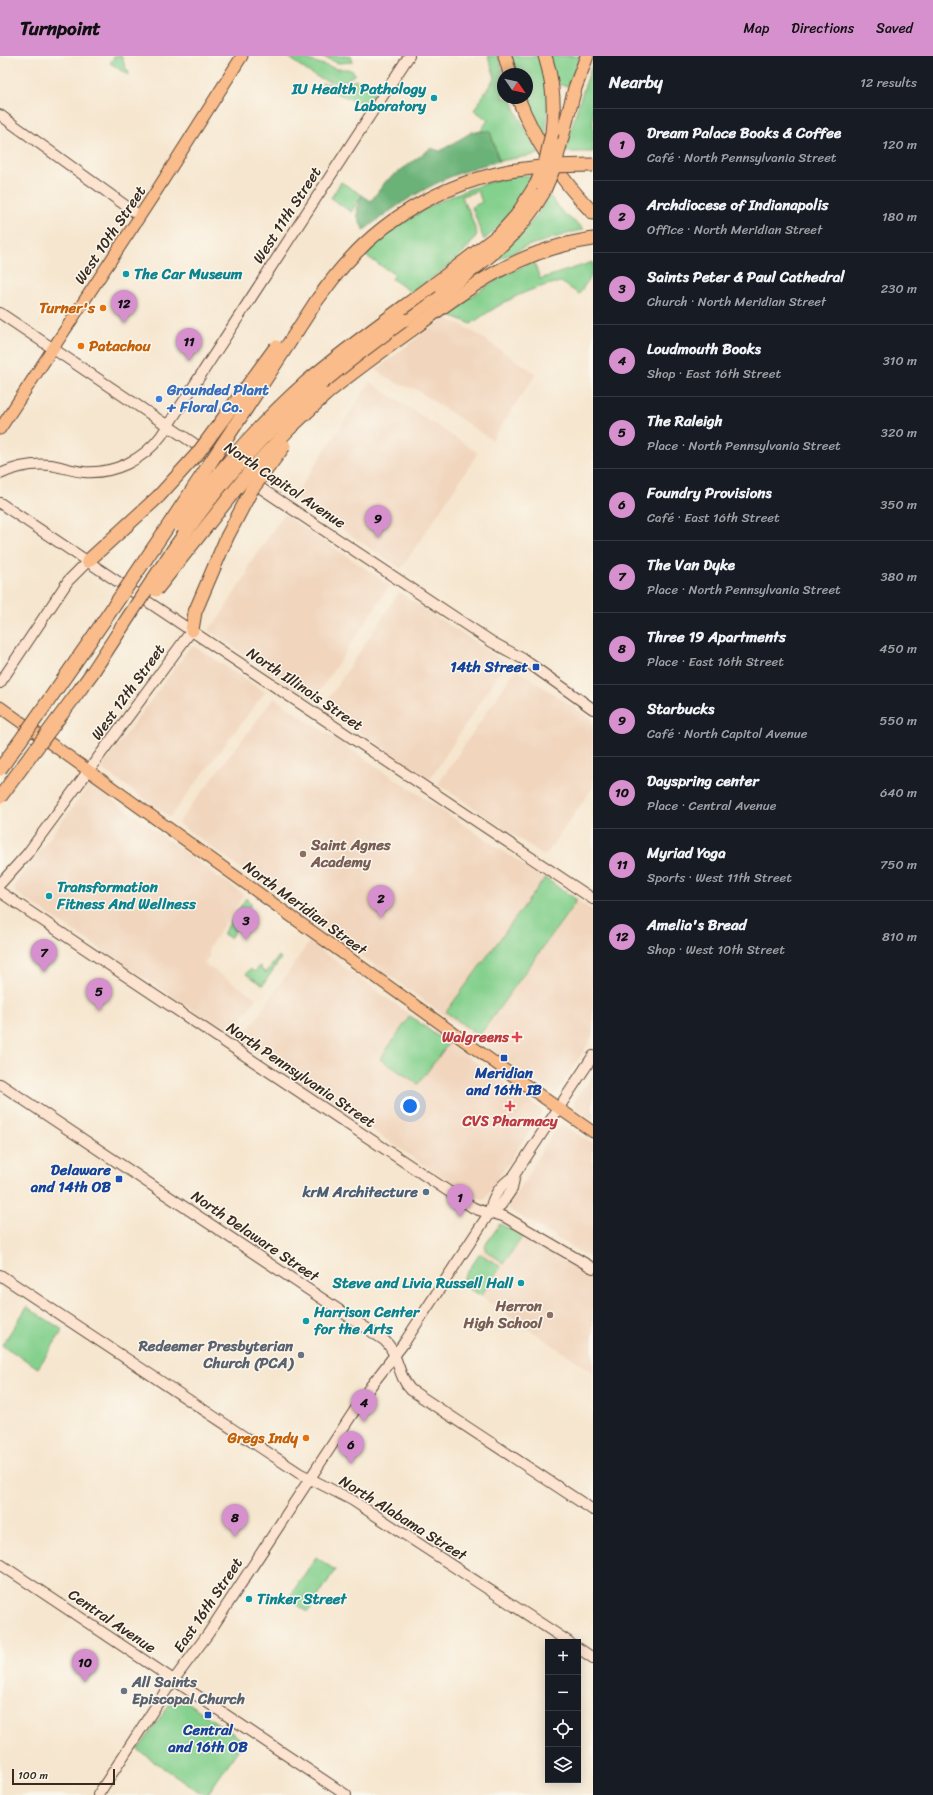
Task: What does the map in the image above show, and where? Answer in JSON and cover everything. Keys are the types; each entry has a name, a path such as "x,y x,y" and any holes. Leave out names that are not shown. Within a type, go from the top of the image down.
{"highway":[{"path":"505,56 508,68"},
{"path":"540,188 552,133 554,113 552,90 545,56"},
{"path":"0,797 92,673 246,476 289,429 325,396 368,361 442,292 484,248 506,228 540,188 555,165 575,88 587,56"},
{"path":"521,104 545,153 564,180 593,212"},
{"path":"88,562 180,475 283,339 341,268 359,249 388,224 429,199 463,184 509,171 548,166 593,165"},
{"path":"84,650 210,485 256,432 287,400 328,364 442,292 484,278 514,262 550,248 588,240"},
{"path":"92,673 165,562 213,497 251,450 285,415 323,380 442,292"},
{"path":"0,769 181,509 316,300"},
{"path":"192,630 195,613 227,537 241,509 259,479 325,396"}],"main road":[{"name":"West 10th Street","path":"0,429 140,216 242,56"},
{"name":"West 11th Street","path":"0,474 24,466 40,465 84,472 99,472 115,469 133,461 146,452 156,442 168,426 409,56"},
{"path":"0,115 140,216"},
{"name":"North Capitol Avenue","path":"0,312 53,349 492,642 523,659 593,709"},
{"name":"North Illinois Street","path":"0,503 593,898"},
{"path":"0,683 68,581 88,562"},
{"name":"West 12th Street","path":"0,884 22,860 192,630"},
{"name":"North Meridian Street","path":"0,707 88,772 593,1132"},
{"name":"North Pennsylvania Street","path":"0,892 472,1207 481,1211 490,1212 505,1217 593,1268"},
{"name":"East 16th Street","path":"98,1795 174,1680 208,1634 370,1387 407,1339 490,1212 501,1205 512,1188 514,1176 593,1056"},
{"name":"North Delaware Street","path":"0,1084 368,1328 388,1344 403,1381 411,1390 593,1510"},
{"name":"North Alabama Street","path":"0,1275 269,1454 310,1480 352,1500 564,1639"},
{"name":"Central Avenue","path":"0,1564 346,1795"},
{"path":"581,1650 593,1658"}],"shaded area":[{"path":"444,317 466,327 536,374 492,440 420,392 398,384 376,370"},
{"path":"370,382 477,452 476,456 401,569 294,497"},
{"path":"284,514 390,585 313,701 208,630 218,619 247,574 249,565"},
{"path":"399,592 506,663 430,779 323,707"},
{"path":"194,646 265,692 170,817 101,768 189,649"},
{"path":"516,669 593,720 593,787 545,856 438,784"},
{"path":"274,698 593,911 593,1034 584,1051 555,1094 178,823"},
{"path":"90,784 244,895 209,947 209,956 205,963 256,998 231,1036 15,892 15,884"},
{"path":"309,942 543,1111 484,1200 465,1192 240,1042"},
{"path":"593,1074 593,1120 576,1109 573,1103"},
{"path":"561,1124 593,1143 593,1260 507,1208 532,1169 535,1161 558,1126"},
{"name":"Herron High School","path":"499,1223 593,1277 593,1372 460,1283"}],"green space":[{"path":"115,56 122,56 125,67 129,72 128,75 110,63"},
{"path":"288,56 302,56 311,61 337,69 348,69 353,71 355,74 347,80 338,82 329,81 311,74"},
{"path":"321,56 351,56 353,62 338,63"},
{"path":"488,56 499,56 502,68 497,68 497,104 513,104 518,116 539,154 499,161 490,131 480,132 488,120 474,110 495,77"},
{"path":"511,56 540,56 548,93 546,141 528,104 533,104 533,68 514,68"},
{"path":"549,56 580,56 568,86 559,85 557,82"},
{"path":"593,62 593,152 565,152 577,109"},
{"path":"356,80 376,90 367,105 325,89 322,83 339,85"},
{"path":"490,131 499,161 461,172 427,188 395,207 364,230 357,213 358,204 362,195 371,201 386,181 431,148 440,151 472,132"},
{"path":"517,175 535,176 512,211 484,240 472,207 482,202 478,191 462,196 477,234 472,242 458,257 417,289 411,292 392,279 395,275 365,255 399,226 416,214 435,204 474,187"},
{"path":"341,182 362,195 351,212 331,198"},
{"path":"549,195 563,213 584,229 527,246 485,266 521,234 536,216"},
{"path":"534,262 540,279 593,262 593,273 579,294 561,282 536,288 513,298 471,324 448,314 489,285 511,272"},
{"path":"545,878 577,900 479,1036 446,1012"},
{"path":"246,898 252,904 231,937 223,934"},
{"path":"279,956 281,958 263,985 246,974 250,969 255,972 259,966 266,973"},
{"path":"410,1016 448,1044 418,1084 380,1059"},
{"path":"500,1224 523,1236 504,1263 485,1250 486,1248 484,1247"},
{"path":"479,1255 482,1255 501,1267 481,1296 460,1283"},
{"path":"27,1307 63,1330 38,1368 2,1345"},
{"path":"316,1557 335,1570 308,1612 288,1599"},
{"path":"176,1695 244,1741 207,1795 204,1795 138,1750"}],"place":[{"name":"IU Health Pathology Laboratory","path":"434,98"},
{"name":"The Car Museum","path":"126,274"},
{"name":"Turner's","path":"103,308"},
{"name":"Amelia's Bread","path":"124,323"},
{"name":"Patachou","path":"81,346"},
{"name":"Myriad Yoga","path":"189,361"},
{"name":"Grounded Plant + Floral Co.","path":"159,399"},
{"name":"Starbucks","path":"378,538"},
{"name":"14th Street","path":"536,667"},
{"name":"Saint Agnes Academy","path":"303,854"},
{"name":"Transformation Fitness And Wellness","path":"49,896"},
{"name":"Archdiocese of Indianapolis","path":"381,918"},
{"name":"Saints Peter & Paul Cathedral","path":"246,940"},
{"name":"The Van Dyke","path":"44,972"},
{"name":"The Raleigh","path":"99,1011"},
{"name":"Walgreens","path":"517,1037"},
{"name":"Meridian and 16th IB","path":"504,1058"},
{"name":"CVS Pharmacy","path":"510,1106"},
{"name":"Delaware and 14th OB","path":"119,1179"},
{"name":"krM Architecture","path":"426,1192"},
{"name":"Dream Palace Books & Coffee","path":"460,1217"},
{"name":"Steve and Livia Russell Hall","path":"521,1283"},
{"name":"Herron High School","path":"550,1315"},
{"name":"Harrison Center for the Arts","path":"306,1321"},
{"name":"Redeemer Presbyterian Church (PCA)","path":"301,1355"},
{"name":"Loudmouth Books","path":"364,1422"},
{"name":"Gregs Indy","path":"306,1438"},
{"name":"Foundry Provisions","path":"351,1464"},
{"name":"Three 19 Apartments","path":"235,1537"},
{"name":"Tinker Street","path":"249,1599"},
{"name":"Dayspring center","path":"85,1682"},
{"name":"All Saints Episcopal Church","path":"124,1691"},
{"name":"Central and 16th OB","path":"208,1715"}]}
